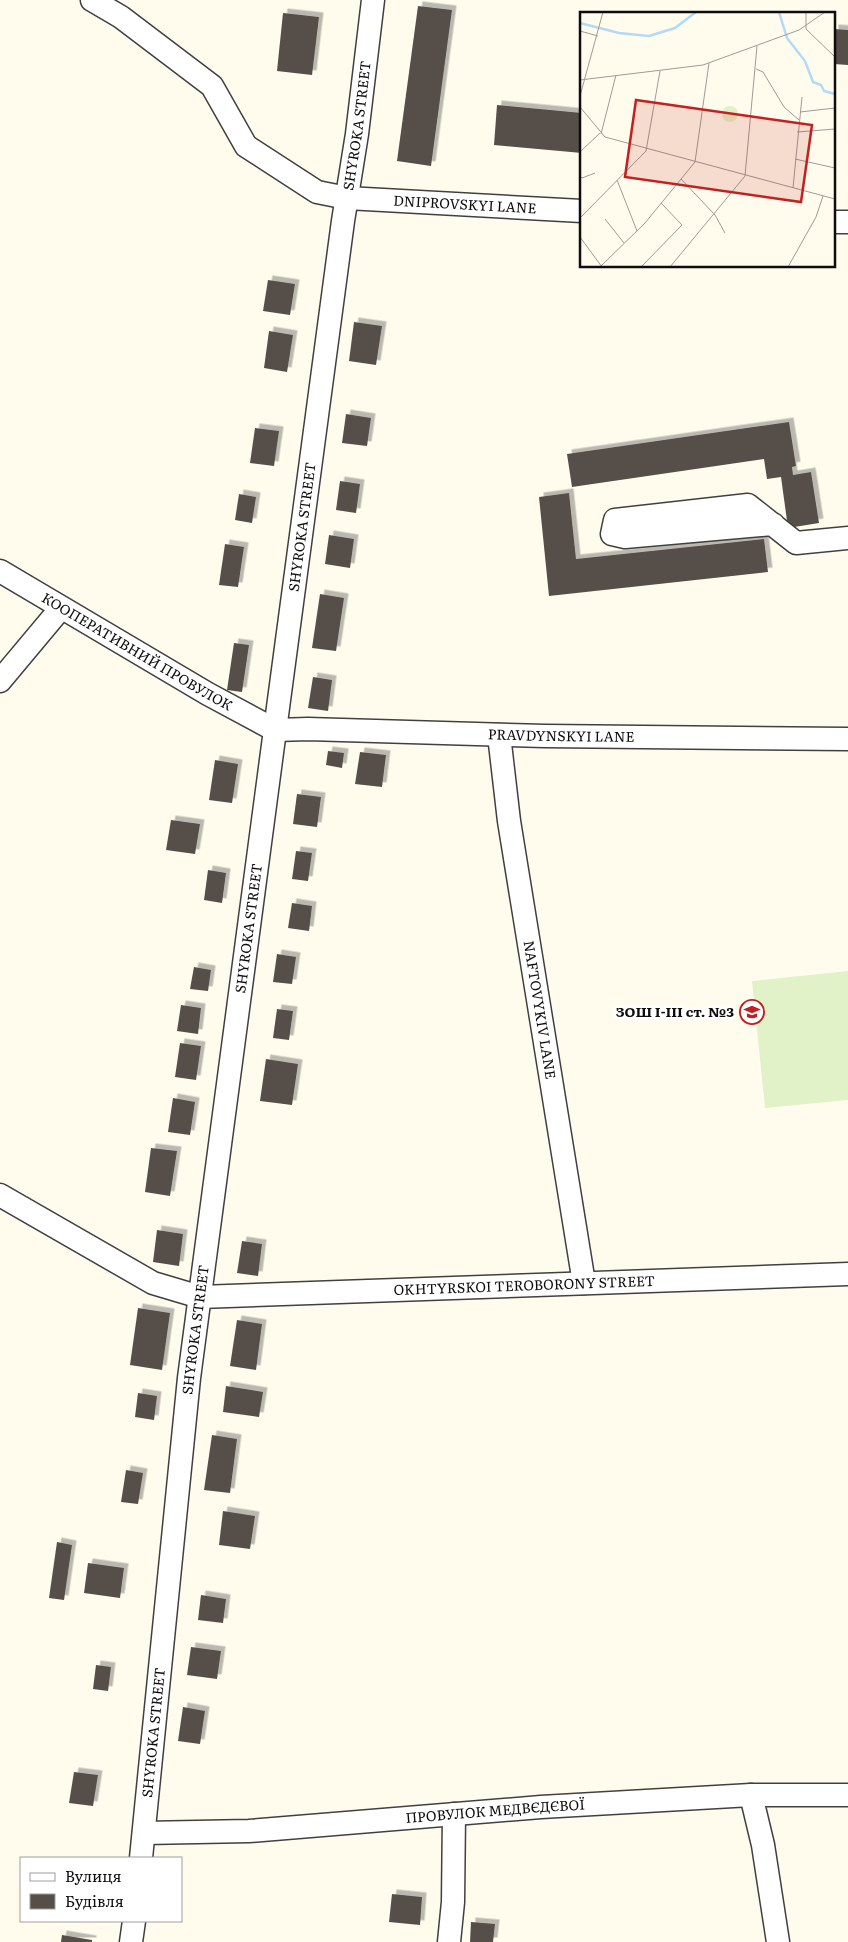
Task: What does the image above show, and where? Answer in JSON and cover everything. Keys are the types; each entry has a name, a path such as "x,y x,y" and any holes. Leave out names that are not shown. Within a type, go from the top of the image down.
{"street":[{"name":"DNIPROVSKYI LANE","path":"92,0 121,17 212,86 246,146 317,192 347,198 580,211"},
{"name":"SHYROKA STREET","path":"141,1857 189,1378 357,134 373,0"},
{"path":"773,524 625,537 612,534 616,520 748,505 773,524 796,543 848,538"},
{"name":"КООПЕРАТИВНИЙ ПРОВУЛОК","path":"0,571 208,694 275,730"},
{"path":"0,681 61,608"},
{"name":"PRAVDYNSKYI LANE","path":"275,730 308,729 499,735 848,739"},
{"name":"NAFTOVYKIV LANE","path":"499,735 509,821 584,1283"},
{"name":"OKHTYRSKOI TEROBORONY STREET","path":"0,1196 153,1283 200,1297 848,1274"},
{"path":"751,1795 763,1846 778,1942"},
{"name":"ПРОВУЛОК МЕДВЄДЄВОЇ","path":"144,1833 249,1831 551,1806 751,1795 848,1795"},
{"path":"449,1942 453,1902 454,1814"},
{"path":"131,1942 134,1922"}],"green space":[{"path":"848,971 848,1100 765,1108 752,981"}],"building":[{"path":"418,6 452,10 431,166 397,161"},
{"path":"283,13 319,17 312,75 277,71"},
{"path":"836,29 848,30 848,65 836,64"},
{"path":"497,105 580,113 580,153 494,145"},
{"path":"268,280 295,284 290,315 263,311"},
{"path":"354,322 382,326 376,365 349,361"},
{"path":"269,331 293,335 287,372 264,368"},
{"path":"346,414 371,418 367,446 342,443"},
{"path":"789,422 796,466 792,467 793,475 811,472 819,523 788,528 781,477 767,479 764,459 572,487 567,454"},
{"path":"255,428 279,431 274,466 250,463"},
{"path":"340,481 360,484 356,513 336,510"},
{"path":"569,493 576,559 764,539 768,572 549,596 539,497"},
{"path":"239,494 256,497 252,523 235,520"},
{"path":"329,535 354,539 350,568 325,564"},
{"path":"225,544 244,547 238,587 219,585"},
{"path":"320,594 344,598 336,651 312,648"},
{"path":"234,643 249,645 242,692 227,690"},
{"path":"313,677 332,680 328,711 308,708"},
{"path":"328,751 344,753 342,768 326,765"},
{"path":"360,752 386,755 382,787 355,784"},
{"path":"215,760 238,764 232,803 209,800"},
{"path":"297,794 321,797 317,827 293,824"},
{"path":"171,820 200,824 195,854 166,850"},
{"path":"296,851 312,853 308,881 292,879"},
{"path":"208,870 226,873 222,903 204,900"},
{"path":"292,903 312,906 309,931 288,928"},
{"path":"277,954 296,957 292,984 273,982"},
{"path":"194,967 211,970 208,991 190,989"},
{"path":"181,1005 201,1008 198,1034 177,1031"},
{"path":"277,1009 293,1011 289,1040 273,1038"},
{"path":"180,1043 201,1046 196,1080 175,1077"},
{"path":"266,1059 298,1064 292,1105 260,1101"},
{"path":"173,1098 195,1102 190,1135 168,1132"},
{"path":"151,1148 177,1151 170,1196 145,1192"},
{"path":"157,1230 183,1234 179,1266 153,1262"},
{"path":"242,1241 262,1244 258,1276 237,1273"},
{"path":"138,1308 170,1313 162,1370 130,1365"},
{"path":"237,1320 262,1324 256,1370 230,1366"},
{"path":"226,1386 263,1392 259,1417 223,1412"},
{"path":"138,1393 157,1396 154,1420 135,1417"},
{"path":"212,1435 237,1439 230,1493 204,1490"},
{"path":"126,1470 143,1473 138,1504 121,1502"},
{"path":"223,1511 255,1516 250,1549 219,1545"},
{"path":"57,1542 72,1545 64,1600 49,1598"},
{"path":"88,1563 124,1568 120,1598 84,1593"},
{"path":"201,1595 226,1599 223,1623 198,1620"},
{"path":"191,1647 221,1651 217,1679 187,1675"},
{"path":"96,1665 111,1667 108,1691 93,1689"},
{"path":"183,1707 205,1711 200,1744 178,1741"},
{"path":"74,1772 98,1775 93,1806 69,1803"},
{"path":"392,1894 422,1897 420,1925 389,1922"},
{"path":"471,1922 495,1924 493,1942 470,1942"},
{"path":"62,1935 92,1940 92,1942 61,1942"}],"place":[{"name":"ЗОШ І-ІІІ ст. №3","path":"752,1012"}]}
